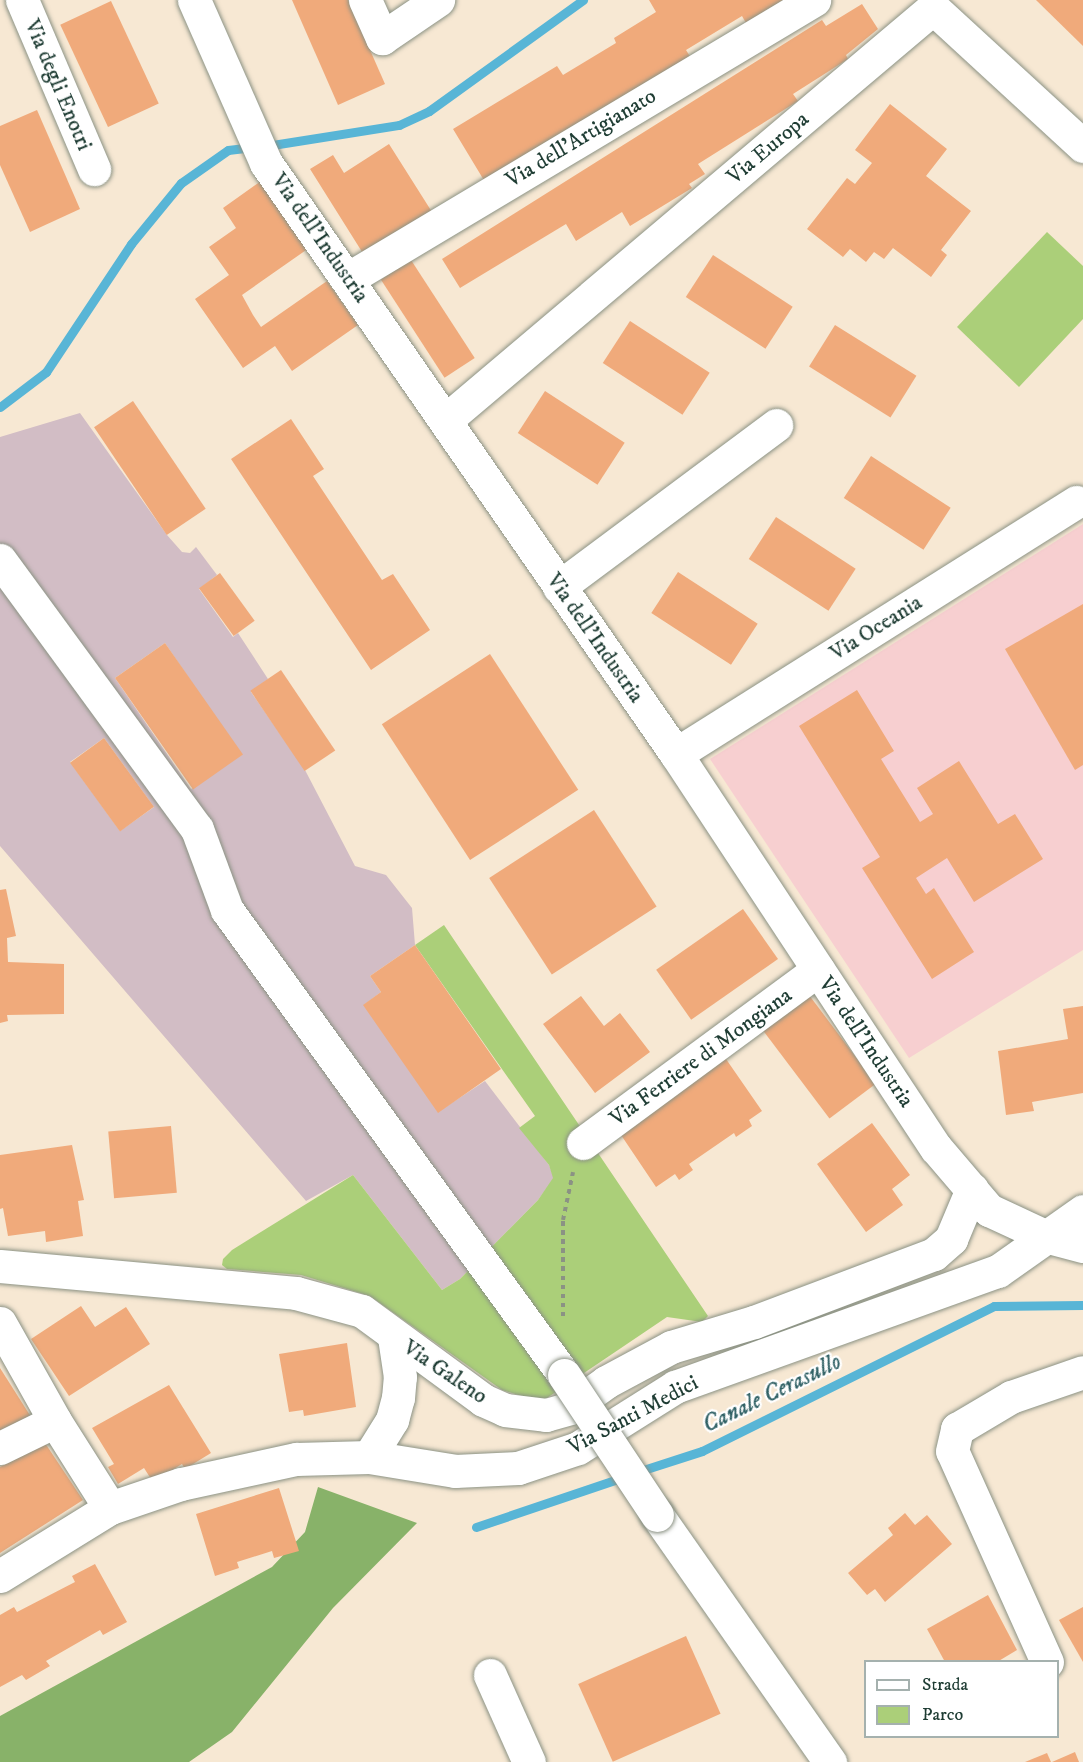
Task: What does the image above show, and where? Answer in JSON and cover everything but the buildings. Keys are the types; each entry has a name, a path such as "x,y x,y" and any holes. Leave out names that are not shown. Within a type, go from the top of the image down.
{"street":[{"name":"Via degli Enotri","path":"21,0 94,169"},
{"name":"Via dell'Industria","path":"194,0 266,163 447,419 559,587 676,754 936,1148 989,1210 1045,1236"},
{"path":"365,0 381,38 438,0"},
{"name":"Via dell'Artigianato","path":"349,278 814,0"},
{"name":"Via Europa","path":"447,419 930,4 1083,146"},
{"path":"559,587 776,425"},
{"name":"Via Oceania","path":"676,754 1076,502"},
{"path":"0,560 197,829 227,910 564,1375 657,1515 830,1762"},
{"name":"Via Ferriere di Mongiana","path":"584,1143 819,970"},
{"name":"Via Galeno","path":"0,1266 296,1293 362,1311 394,1337 483,1400 505,1410 546,1415 570,1408 606,1382 671,1347 754,1322 934,1254 951,1239 972,1189"},
{"name":"Via Santi Medici","path":"0,1576 110,1508 182,1484 296,1459 369,1457 455,1471 528,1464 578,1448 675,1387 998,1271 1083,1211"},
{"path":"1045,1236 1083,1246"},
{"path":"0,1323 55,1421 110,1508"},
{"path":"369,1457 382,1439 399,1398 400,1377 394,1337"},
{"path":"1046,1660 952,1451 957,1429 1011,1397 1083,1372"},
{"path":"0,1448 55,1421"},
{"path":"490,1675 529,1762"}],"path":[{"path":"564,1375 563,1220 568,1187 584,1143"}],"shaded area":[{"path":"80,413 167,535 182,552 190,553 196,547 217,575 199,589 233,637 238,633 268,679 251,692 305,770 355,866 386,875 412,908 415,945 370,976 381,992 364,1005 438,1112 485,1081 549,1165 554,1178 538,1200 460,1279 442,1290 353,1175 306,1201 0,846 0,437","holes":["165,643 241,755 191,789 115,678","104,738 154,807 120,831 70,762"]},
{"path":"1083,524 1083,950 909,1058 710,759"}],"green space":[{"path":"1047,232 1083,266 1083,319 1019,387 957,327"},
{"path":"444,925 708,1316 702,1322 667,1317 541,1402 502,1390 370,1296 301,1275 227,1269 222,1265 223,1259 232,1250 353,1175 442,1290 460,1279 538,1200 553,1178 549,1165 519,1128 535,1116 415,945"},
{"path":"318,1487 417,1523 333,1608 232,1732 189,1762 0,1762 0,1716 272,1567 305,1532"}],"waterway":[{"path":"266,146 399,125 429,111 583,0"},
{"path":"0,407 46,372 131,244 181,183 228,150 253,147"},
{"name":"Canale Cerasullo","path":"637,1472 702,1451 994,1306 1083,1305"},
{"name":"Canale Cerasullo","path":"476,1527 624,1477"}]}
